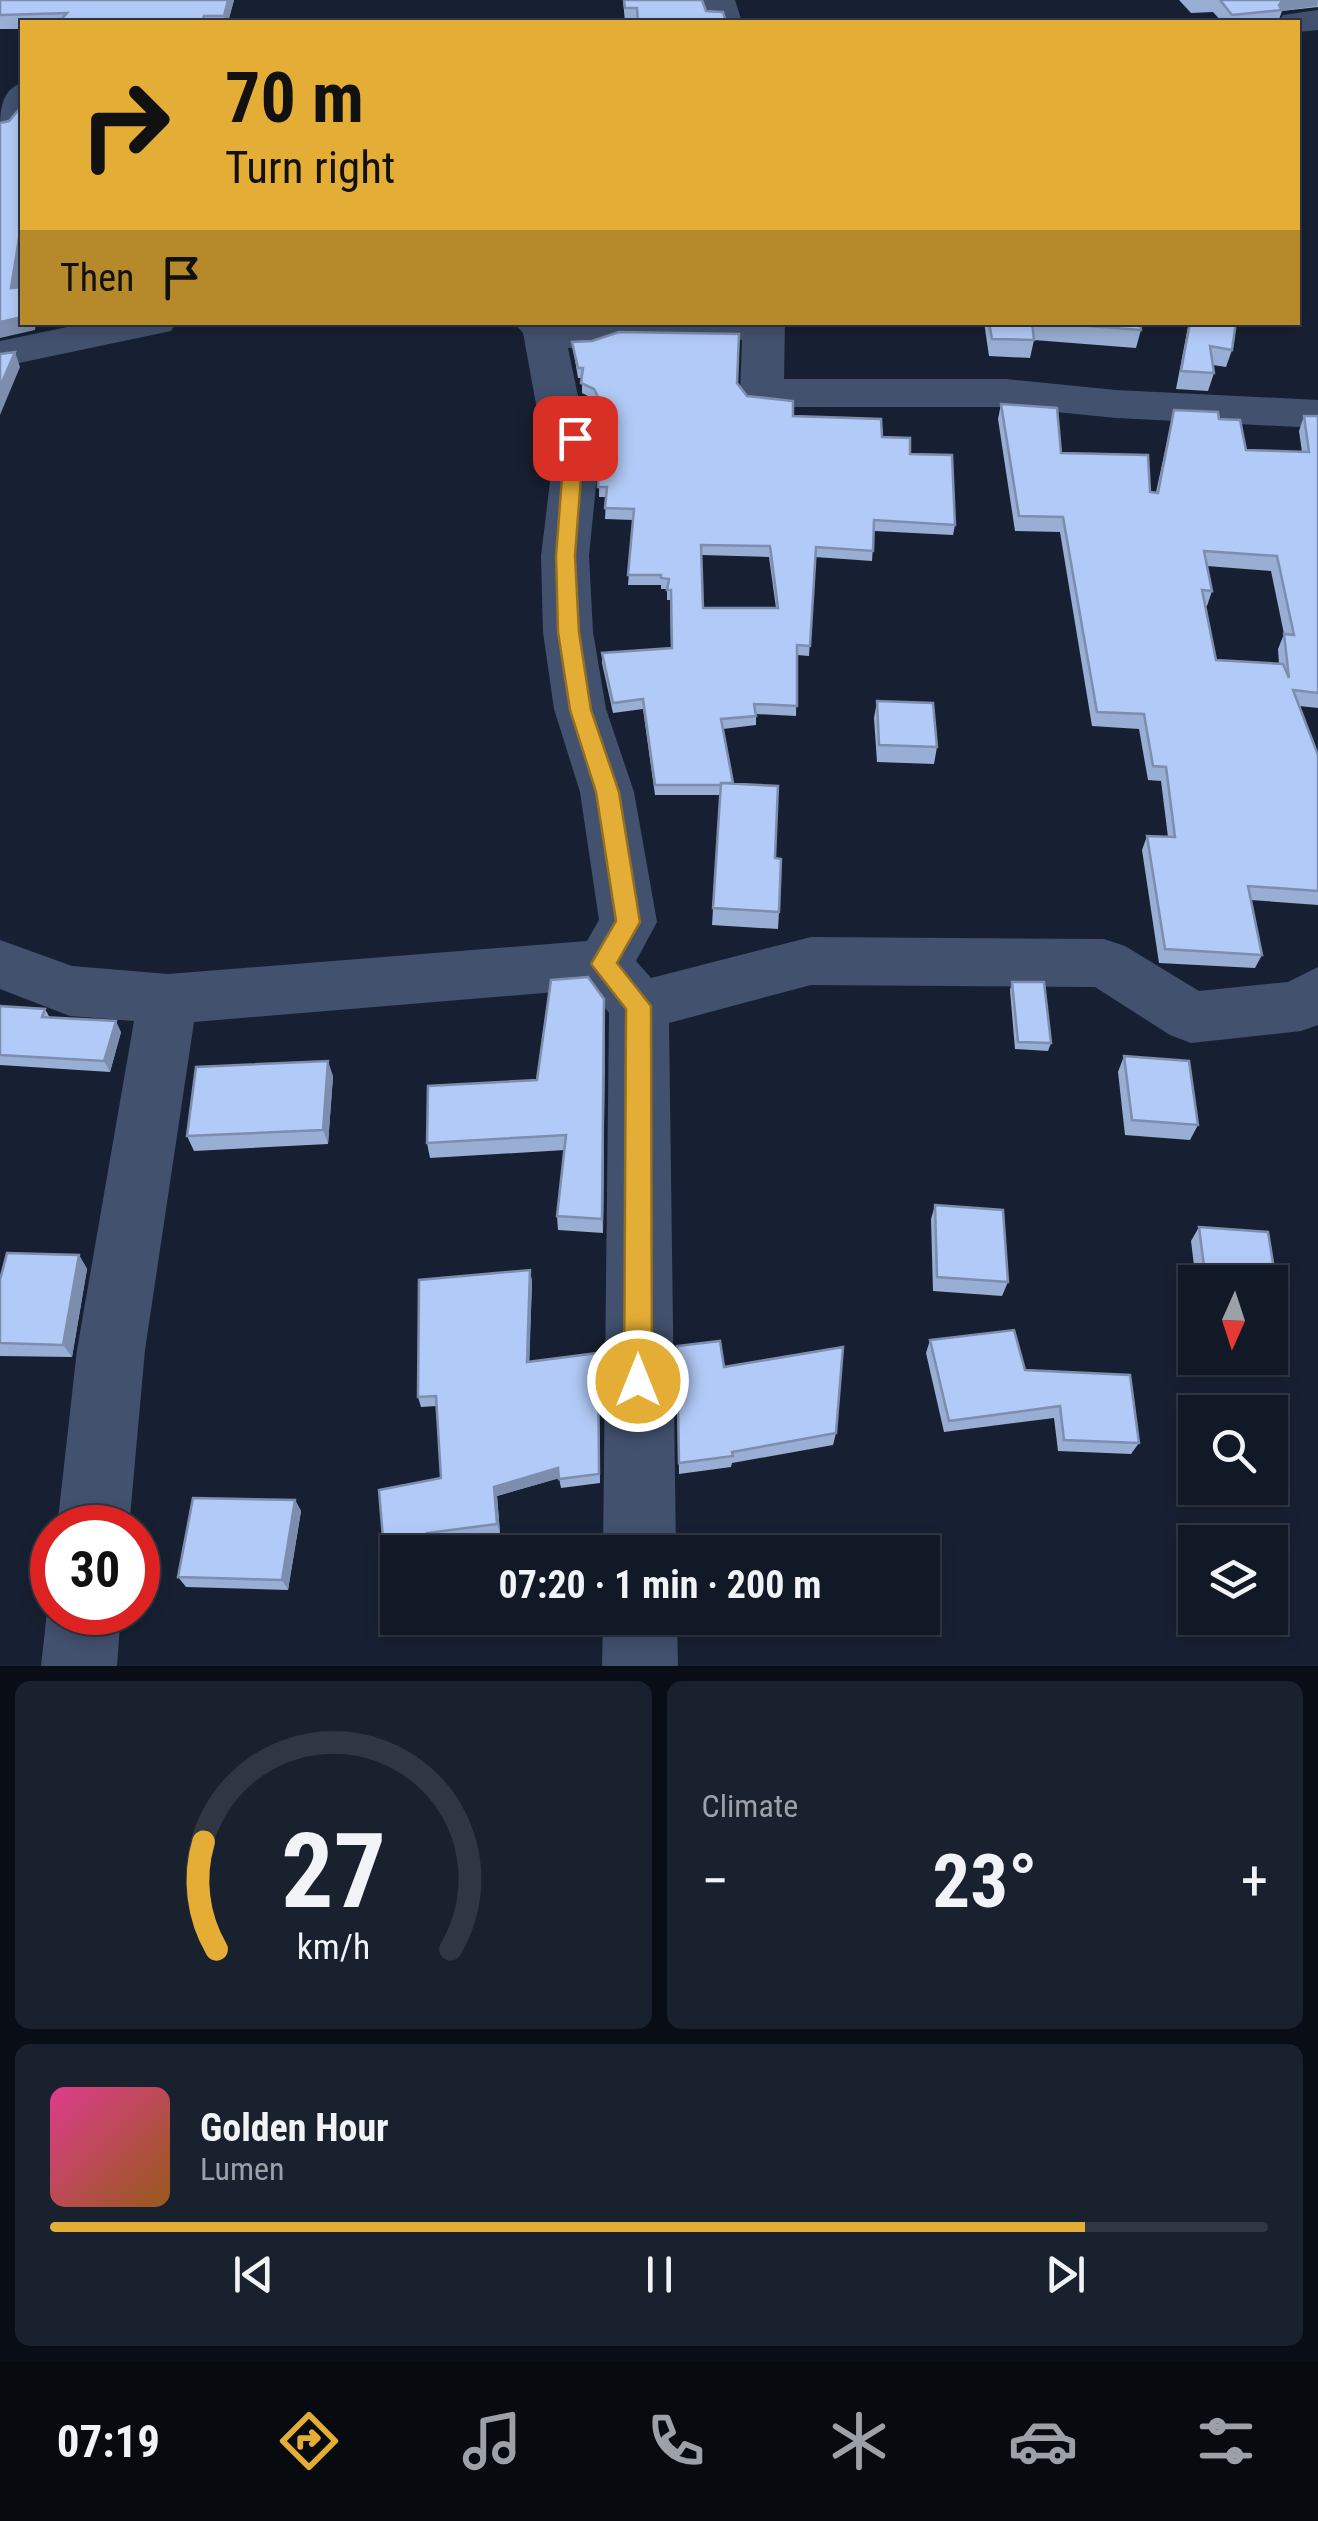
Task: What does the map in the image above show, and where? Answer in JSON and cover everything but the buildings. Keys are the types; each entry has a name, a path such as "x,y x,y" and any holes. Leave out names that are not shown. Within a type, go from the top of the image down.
{"street":[{"path":"0,124 20,97"},
{"path":"0,354 141,325"},
{"path":"538,325 568,337 599,335 609,325 764,325 762,393 1006,394 1318,414"},
{"path":"538,325 558,404 575,411 575,465 566,556 568,632 580,710 608,792 628,922 621,985 638,1535"},
{"path":"0,964 70,991 168,999 621,985 811,962 1104,963 1191,1017 1300,1006 1318,992"},
{"path":"95,1505 111,1350 168,999"},
{"path":"79,1666 82,1635"},
{"path":"640,1635 640,1666"}],"route":[{"path":"575,438 566,556 568,632 580,710 608,792 628,922 604,964 638,1006 638,1381"}]}
